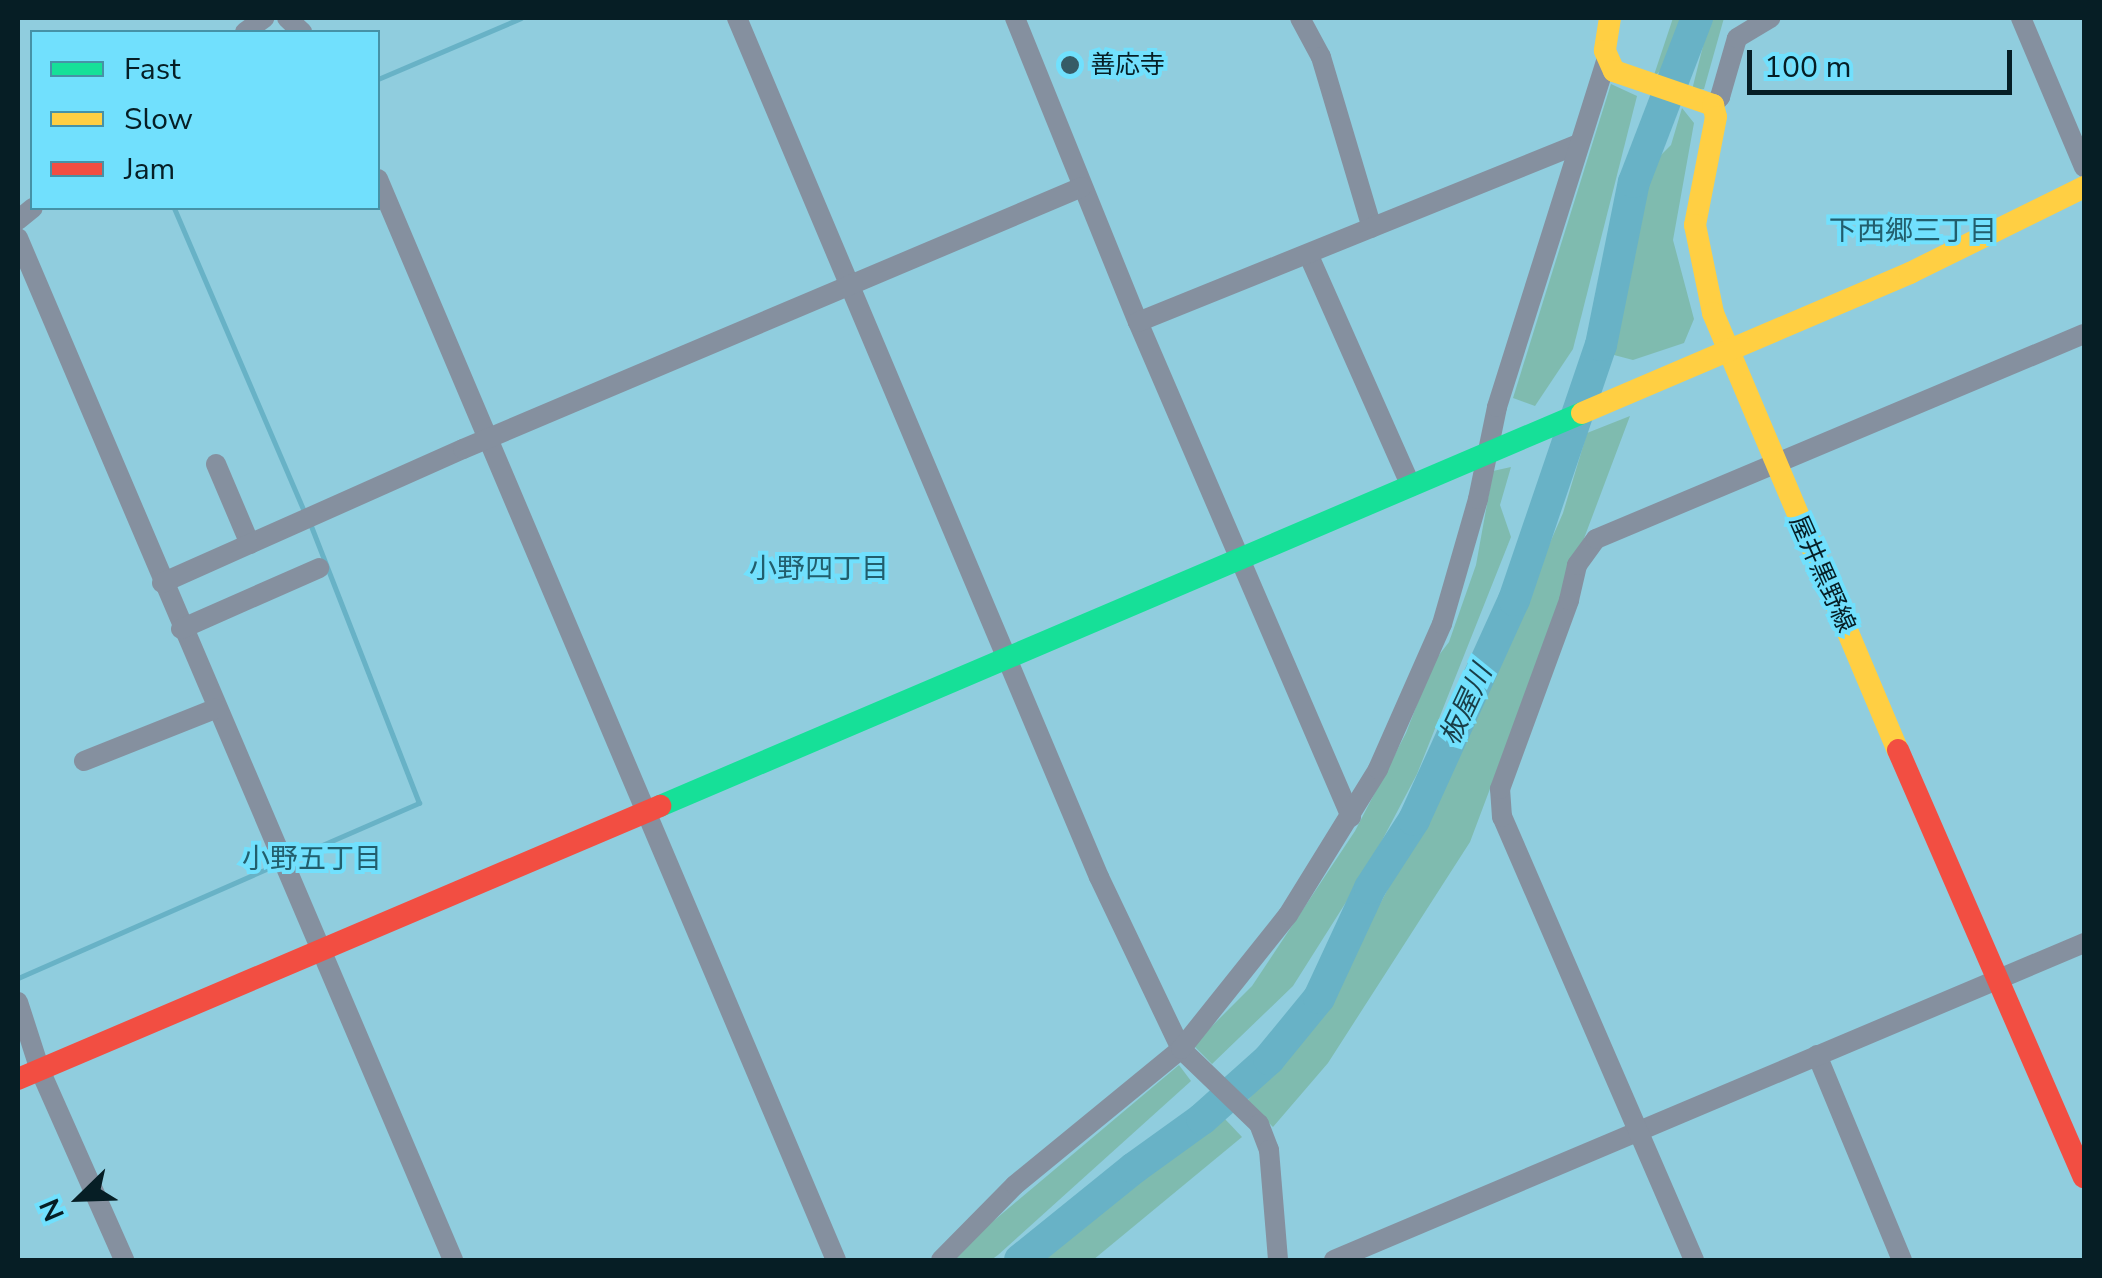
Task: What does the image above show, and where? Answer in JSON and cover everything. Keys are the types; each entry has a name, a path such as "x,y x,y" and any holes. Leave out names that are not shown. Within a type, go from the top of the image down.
{"street":[{"path":"736,18 1098,877 1185,1051 1258,1124 1269,1150 1278,1260"},
{"path":"1014,18 1138,322 1351,817"},
{"path":"1300,18 1322,56 1372,228"},
{"path":"941,1260 1015,1185 1185,1051 1288,915 1378,769 1442,624 1578,144 1610,66 1610,18"},
{"path":"1610,66 1710,102 1720,97 1736,38 1770,18"},
{"path":"2021,18 2084,166"},
{"name":"屋井黒野線","path":"1710,102 1716,116 1702,172 1695,225 1713,313 1774,466 2084,1177"},
{"path":"1138,322 1578,144"},
{"path":"380,184 647,810 670,877 836,1260"},
{"path":"18,1080 1656,378 1910,273 2084,186"},
{"path":"162,583 488,439 1082,187"},
{"path":"18,238 215,709 453,1260"},
{"path":"1308,256 1410,486"},
{"path":"1694,1260 1502,817 1500,788 1570,600 1577,565 1596,539 2084,334"},
{"path":"216,464 250,544"},
{"path":"181,629 319,568"},
{"path":"84,762 215,709"},
{"path":"1334,1260 2084,942"},
{"path":"18,1002 40,1070 124,1260"},
{"path":"1818,1055 1902,1260"}],"green space":[{"path":"1673,18 1696,18 1676,55 1653,78"},
{"path":"1710,18 1724,18 1704,89 1692,90"},
{"path":"1611,84 1637,96 1573,349 1535,406 1513,398"},
{"path":"1682,108 1694,123 1673,240 1694,319 1684,343 1633,360 1614,355 1613,329 1634,182 1671,145"},
{"path":"1630,416 1470,842 1328,1063 1273,1127 1247,1101 1317,1021 1446,781 1563,513 1587,433"},
{"path":"1511,467 1500,505 1511,537 1417,774 1367,869 1293,986 1212,1064 1193,1045 1252,986 1355,831 1406,733 1433,663 1449,642 1476,565 1493,471"},
{"path":"1179,1065 1191,1081 998,1255 991,1260 947,1260"},
{"path":"1225,1119 1242,1137 1093,1260 1037,1260 1083,1220"}],"waterway":[{"path":"380,78 521,18"},
{"name":"板屋川","path":"1020,1260 1202,1119 1269,1059 1319,998 1370,888 1414,820 1514,600 1601,345 1634,182 1697,18"},
{"path":"175,210 305,514"},
{"path":"290,859 419,803 310,524"},
{"path":"18,978 280,863"}],"traffic: fast":[{"path":"660,806 1582,413"}],"traffic: slow":[{"path":"1610,18 1605,51 1614,71 1713,105 1716,117 1695,225 1713,313 1898,750"},
{"path":"1582,413 1910,273 2084,187"}],"traffic: jam":[{"path":"1898,750 2084,1177"},
{"path":"18,1079 660,806"}],"place":[{"name":"善応寺","path":"1070,65"}],"district":[{"name":"下西郷三丁目","path":"1913,231"},
{"name":"小野四丁目","path":"819,569"},
{"name":"小野五丁目","path":"312,859"}]}
